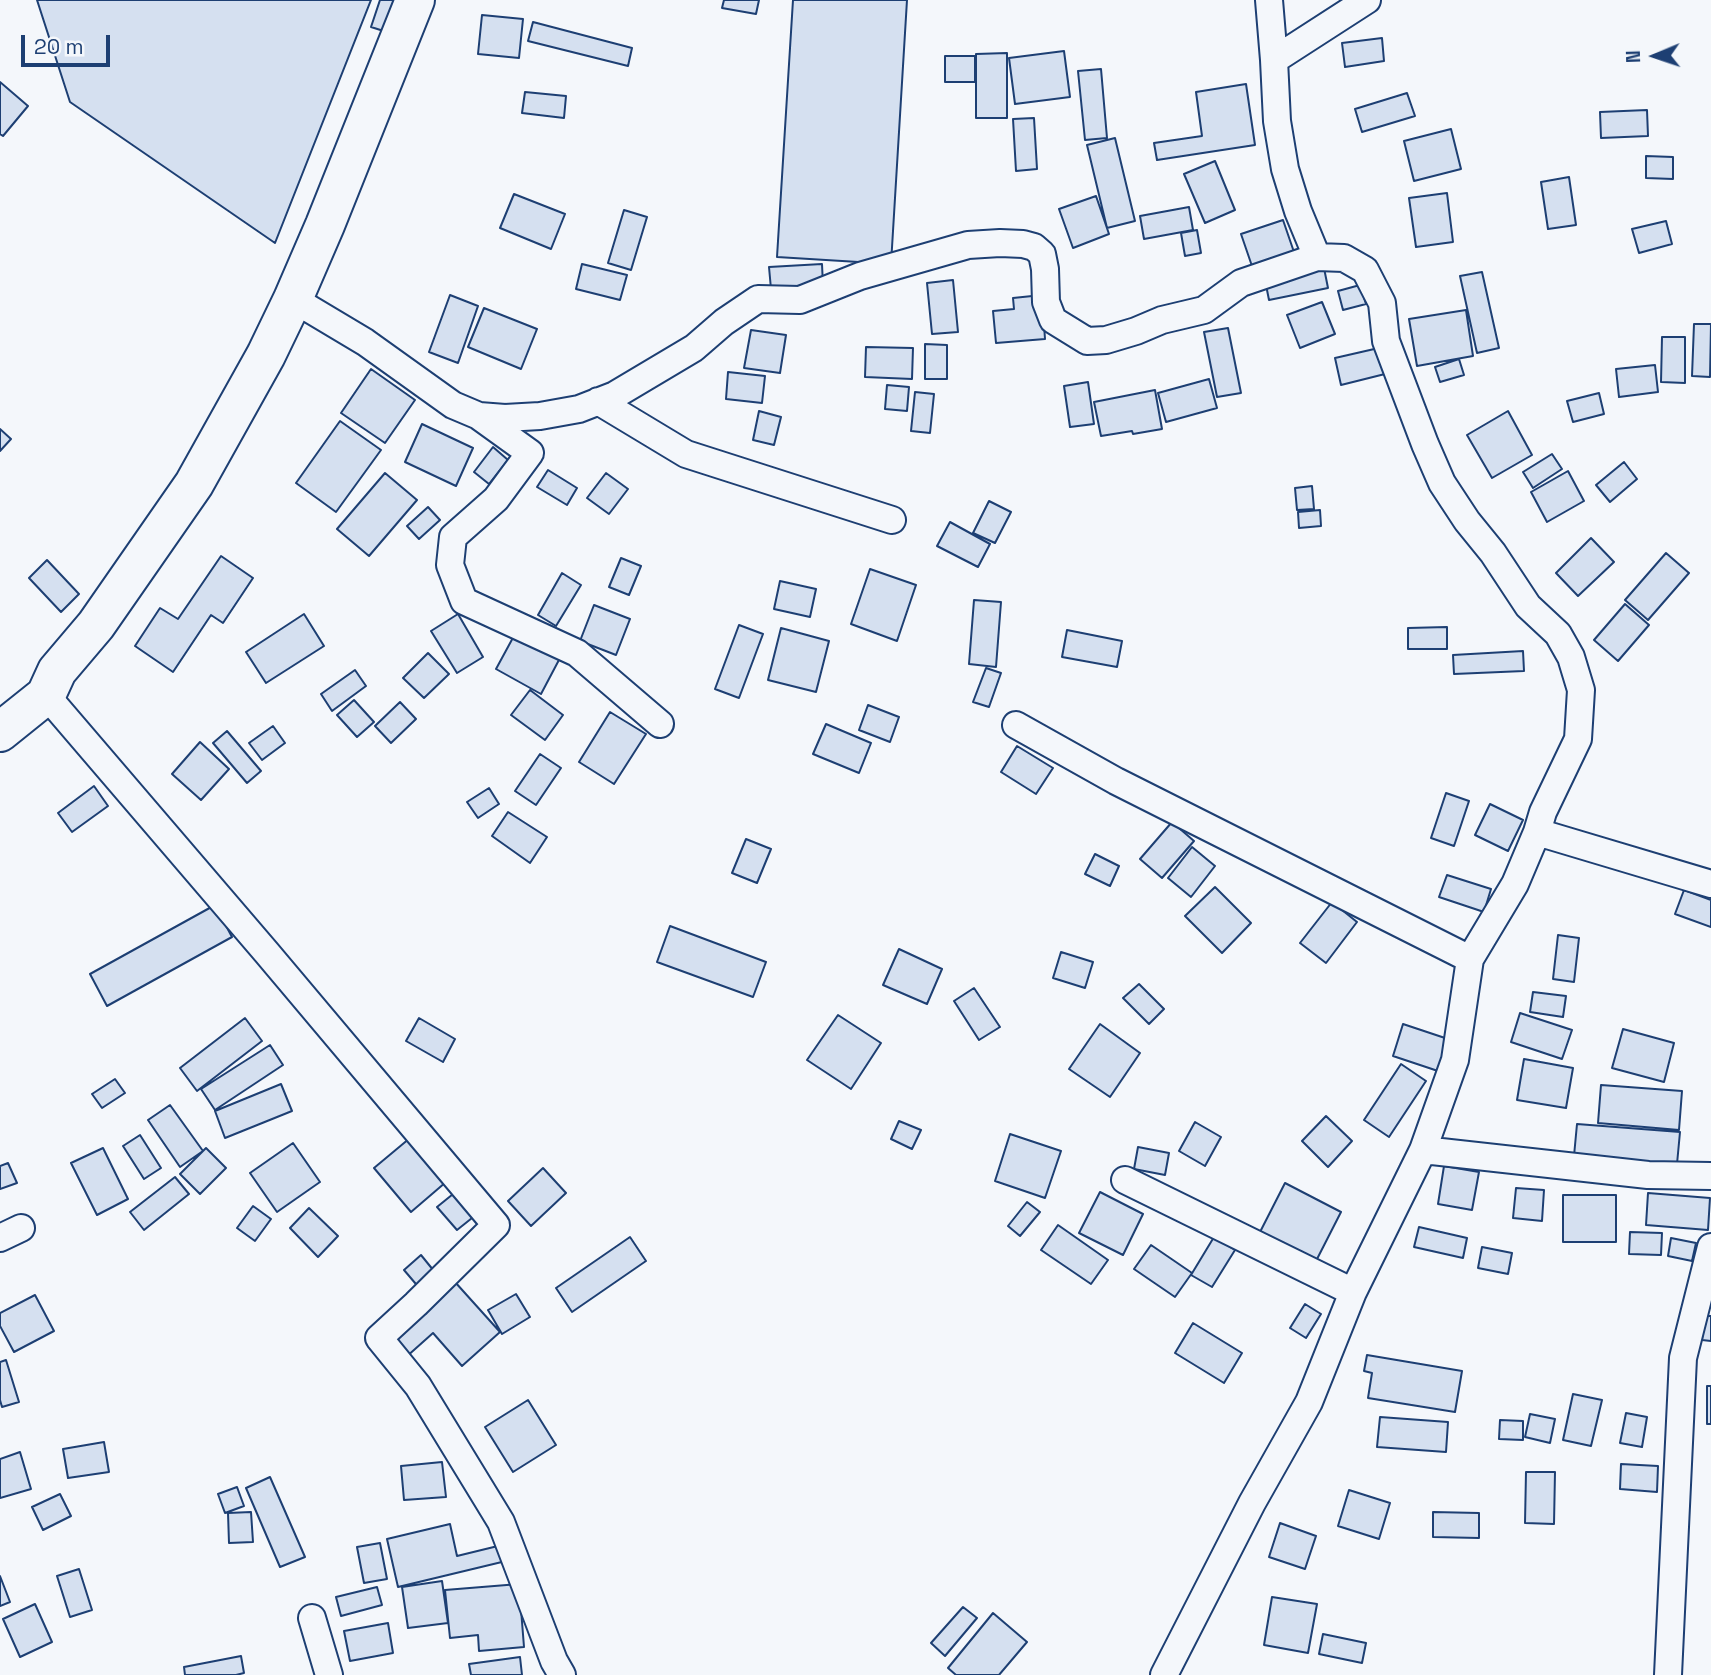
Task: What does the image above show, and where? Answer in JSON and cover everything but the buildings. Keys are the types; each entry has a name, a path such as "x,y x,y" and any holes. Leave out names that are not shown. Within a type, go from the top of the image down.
{"street":[{"path":"0,732 46,695 57,671 96,625 194,484 266,355 293,299 415,0"},
{"path":"1269,0 1277,121 1285,169 1298,211 1317,257"},
{"path":"1275,60 1367,0"},
{"path":"479,416 540,416 579,409 615,395 694,348 724,322 758,299 800,300 860,276 968,245 1000,243 1034,247 1042,254 1046,302 1053,320 1087,341 1106,340 1162,320 1204,310 1241,283 1317,257 1344,258 1365,270 1382,303 1386,341 1442,483 1466,521 1493,553 1528,606 1558,634 1571,657 1581,690 1578,739 1543,813 1515,884 1470,959 1455,1060 1423,1150 1353,1292 1309,1402 1252,1503 1164,1675"},
{"path":"293,299 365,342 453,405 479,416 530,453 496,499 453,537 450,565 464,601 577,653 660,724"},
{"path":"598,401 686,454 892,520"},
{"path":"46,695 496,1225 379,1338 418,1386 501,1522 554,1661 562,1675"},
{"path":"1016,725 1116,780 1470,959"},
{"path":"1537,832 1711,884"},
{"path":"1423,1150 1648,1175 1711,1176"},
{"path":"1125,1180 1353,1292"},
{"path":"1668,1675 1683,1358 1711,1247"},
{"path":"312,1618 329,1675"}]}
